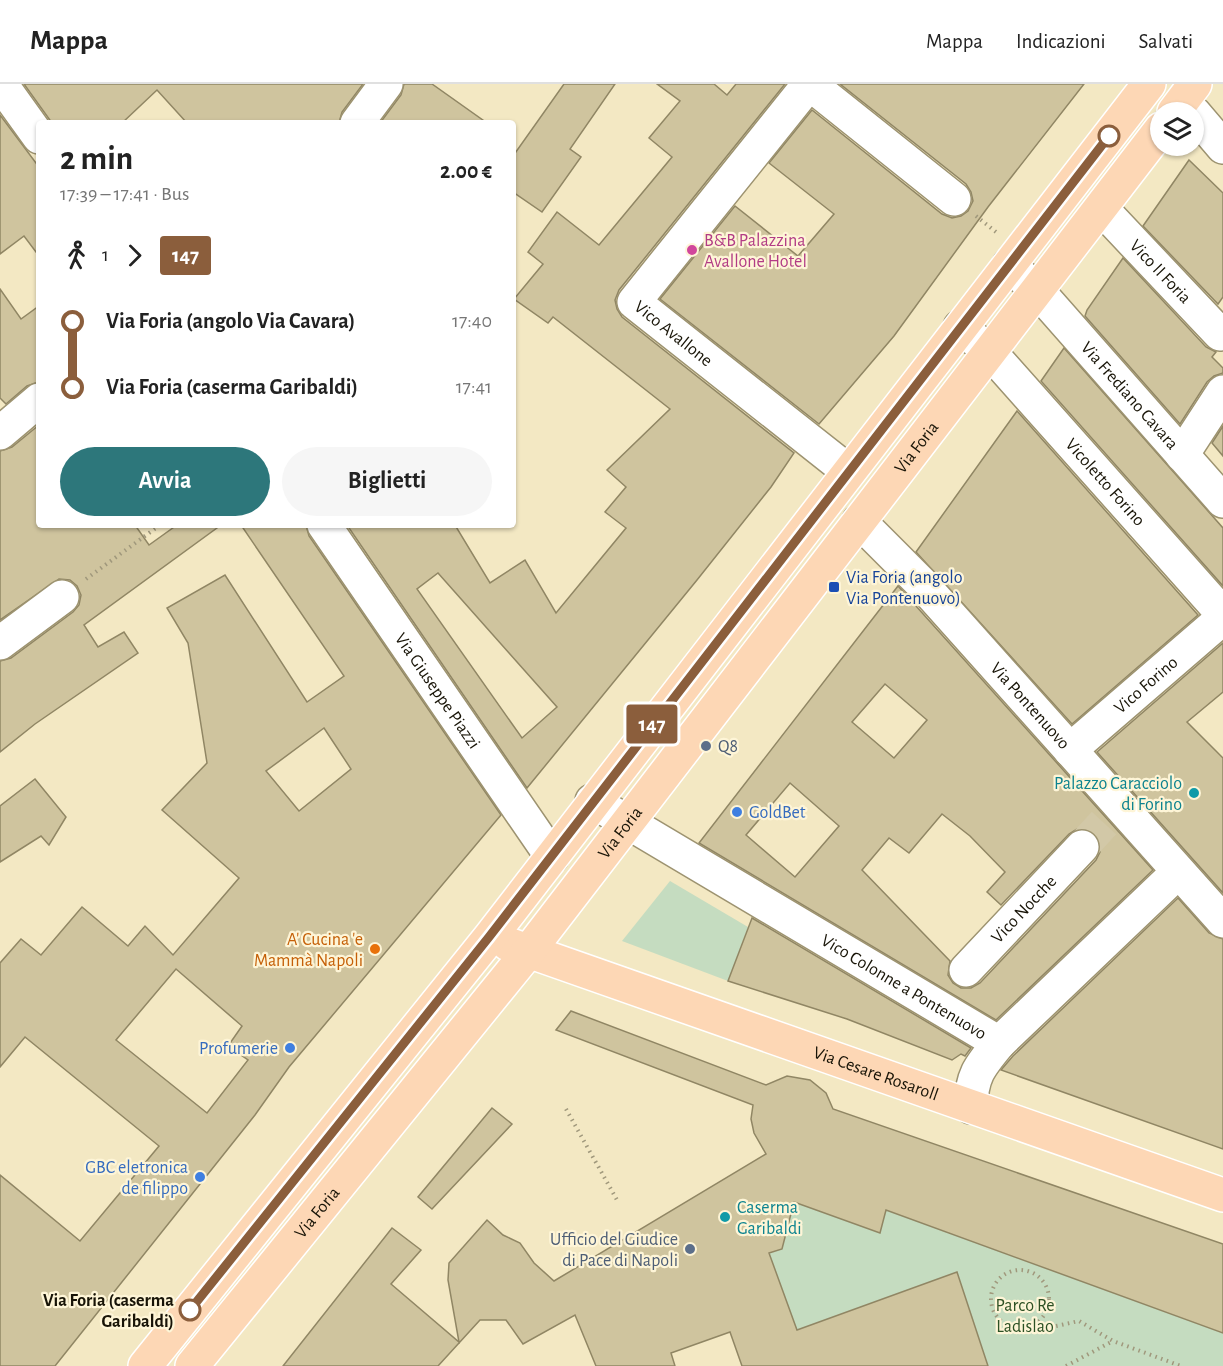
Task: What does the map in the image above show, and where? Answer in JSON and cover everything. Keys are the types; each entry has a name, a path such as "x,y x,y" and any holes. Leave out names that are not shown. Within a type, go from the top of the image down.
{"main road":[{"name":"Via Foria","path":"145,1366 489,937 1149,84"},
{"name":"Via Foria","path":"192,1366 528,952 1150,143"},
{"name":"Via Cesare Rosaroll","path":"489,937 1223,1195"}],"street":[{"path":"1,84 36,133"},
{"path":"359,120 386,84"},
{"path":"809,84 954,199"},
{"name":"Vico Avallone","path":"809,84 634,302 848,471"},
{"path":"1204,124 1223,147"},
{"name":"Vico II Foria","path":"1101,208 1220,334"},
{"path":"1015,258 1037,290"},
{"name":"Via Frediano Cavara","path":"1037,290 1223,501"},
{"name":"Vicoletto Forino","path":"960,327 989,351 1223,614"},
{"path":"1182,454 1223,392"},
{"path":"0,433 36,403"},
{"name":"Via Pontenuovo","path":"859,521 922,584 1070,750 1112,815 1178,872 1223,921"},
{"name":"Via Giuseppe Piazzi","path":"326,528 552,856"},
{"path":"0,642 62,597"},
{"name":"Vico Forino","path":"1070,750 1223,618"},
{"name":"Vico Colonne a Pontenuovo","path":"592,801 999,1043 1178,872"},
{"name":"Vico Nocche","path":"966,970 1082,847"},
{"path":"971,1107 971,1087 977,1071 999,1043"}],"path":[{"path":"954,199 1015,258"},
{"path":"62,597 156,528"},
{"path":"566,1109 617,1200"},
{"path":"1017,1328 1026,1328 1041,1320 1046,1313 1049,1296 1048,1288 1037,1274 1019,1269 1001,1276 995,1284 990,1302 999,1320 1017,1328 1029,1332 1079,1321 1113,1341 1179,1366"},
{"path":"1066,1366 1113,1341"}],"green space":[{"path":"670,881 748,927 728,981 622,941"},
{"name":"Parco Re Ladislao","path":"794,1202 880,1233 886,1210 1223,1333 1223,1366 988,1366 957,1272 797,1330 769,1253 782,1249"}],"building":[{"path":"24,84 363,84 342,112 340,120 184,120 157,90 125,120 50,120"},
{"path":"404,84 432,84 483,120 382,120 401,95"},
{"path":"564,84 615,84 570,149 581,157 542,212 516,194 516,152"},
{"path":"657,84 714,84 727,95 736,84 785,84 619,290 615,300 622,317 794,453 771,487 697,580 527,788 349,528 457,528 490,583 525,560 556,613 626,528 605,512 626,487 607,470 670,409 553,317 548,323 516,300 516,297 543,264 528,252 557,212 599,245 672,157 649,138 680,101","holes":["438,573 557,707 522,738 417,589"]},
{"path":"840,84 1084,84 988,207 894,336 819,424 660,299 735,206 798,256 834,214 769,163 812,110 942,214 952,218 968,211 973,201 966,184"},
{"path":"0,115 36,163 36,252 24,236 0,254"},
{"path":"1189,160 1223,193 1223,297 1218,304 1143,226"},
{"path":"1123,258 1206,347 1216,352 1212,357 1223,368 1223,373 1207,382 1180,424 1085,316"},
{"path":"0,289 21,319 36,308 36,383 27,386 6,404 0,398"},
{"path":"1064,348 1223,528 1223,586 1041,381"},
{"path":"1017,411 1198,615 1072,724 916,552"},
{"path":"1223,426 1223,456 1212,443"},
{"path":"36,427 36,528 137,528 149,545 173,528 217,528 84,625 98,647 124,632 138,653 35,724 0,752 0,661 11,658 73,612 79,605 81,595 77,586 70,580 59,579 0,620 0,451 12,447"},
{"path":"243,528 307,528 309,536 501,815 289,1067 255,1115 55,1366 0,1366 0,1175 80,1241 159,1146 25,1037 0,1067 0,963 21,939 41,955 82,907 128,946 145,926 173,955 239,878 162,810 207,763 188,643 167,608 225,575 307,702 344,676","holes":["324,728 351,769 299,811 266,771","176,969 242,1026 228,1046 248,1060 207,1113 116,1040"]},
{"path":"898,586 1153,870 996,1020 699,843","holes":["885,684 927,720 894,758 852,722","790,783 839,826 795,877 746,835","942,814 970,836 1005,872 987,892 1001,905 1069,834 1077,829 1087,829 1095,834 1100,842 1100,852 1096,860 980,983 971,988 961,988 953,983 948,975 950,961 862,870 889,838 909,853"]},
{"path":"1223,643 1223,692 1187,722 1223,758 1223,893 1097,752"},
{"path":"35,779 66,817 49,845 41,836 0,862 0,806"},
{"path":"1178,898 1209,933 1223,939 1223,1149 1001,1070"},
{"path":"752,918 971,1048 965,1056 961,1054 952,1060 847,1019 728,981"},
{"path":"571,1011 766,1085 787,1076 810,1080 826,1093 833,1109 1223,1244 1223,1333 886,1210 880,1233 794,1202 782,1249 769,1253 797,1330 957,1272 988,1366 742,1366 730,1332 671,1353 675,1366 596,1366 575,1315 523,1344 506,1320 480,1320 438,1366 283,1366 392,1228 421,1250 391,1284 459,1342 448,1280 449,1263 487,1220 503,1235 520,1243 534,1263 554,1281 766,1154 754,1133 751,1119 753,1105 556,1030"},
{"path":"492,1108 512,1124 432,1209 418,1197"}],"tunnel":[{"path":"1082,847 1104,823"}],"bus line":[{"name":"147","path":"190,1310 489,937 1109,136"}],"place":[{"name":"B&B Palazzina Avallone Hotel","path":"692,250"},
{"name":"Via Foria (angolo Via Pontenuovo)","path":"834,587"},
{"name":"Q8","path":"706,746"},
{"name":"Palazzo Caracciolo di Forino","path":"1194,793"},
{"name":"GoldBet","path":"737,812"},
{"name":"A' Cucina 'e Mammà Napoli","path":"375,949"},
{"name":"Profumerie","path":"290,1048"},
{"name":"GBC eletronica de filippo","path":"200,1177"},
{"name":"Caserma Garibaldi","path":"725,1217"},
{"name":"Ufficio del Giudice di Pace di Napoli","path":"690,1249"},
{"name":"Via Foria (caserma Garibaldi)","path":"190,1310"}]}
